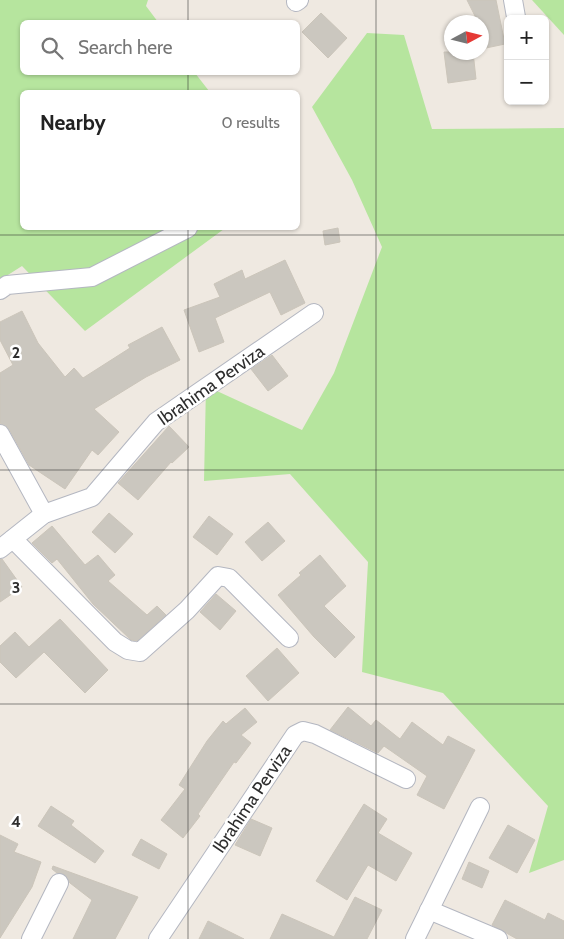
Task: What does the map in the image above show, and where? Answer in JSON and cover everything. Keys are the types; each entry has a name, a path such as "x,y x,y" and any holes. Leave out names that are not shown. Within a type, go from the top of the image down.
{"street":[{"path":"0,290 7,285 92,277 184,230"},
{"name":"Ibrahima Perviza","path":"7,544 44,514 92,497 156,422 314,313"},
{"path":"0,434 44,514"},
{"path":"7,544 81,609 115,642 128,650 140,652 187,610 218,576 230,578 290,638"},
{"name":"Ibrahima Perviza","path":"158,939 296,735 303,731 315,734 406,779"},
{"path":"415,939 480,807"},
{"path":"31,939 59,883"},
{"path":"429,910 498,939"}],"green space":[{"path":"0,0 148,0 146,6 156,20 20,20 20,75 197,75 208,90 20,90 20,230 223,230 85,331 22,266 0,280"},
{"path":"532,0 564,0 564,35 549,19 549,15 546,15"},
{"path":"367,33 404,35 432,129 564,128 564,860 529,873 548,806 443,693 362,672 368,562 290,474 204,481 206,386 302,430 334,373 382,247 352,180 312,107"}],"building":[{"path":"467,0 496,0 504,44 489,47 489,15 474,15"},
{"path":"321,13 347,38 328,58 302,32"},
{"path":"445,60 474,60 476,79 448,83"},
{"path":"338,228 340,242 325,245 323,231"},
{"path":"285,260 305,303 281,315 270,292 215,318 224,342 199,352 184,310 220,297 214,284 242,270 245,279"},
{"path":"22,311 38,343 65,377 74,368 83,378 130,348 128,345 162,327 180,360 146,377 94,409 119,432 98,455 92,450 65,489 29,465 9,429 0,423 0,373 13,365 0,340 0,322"},
{"path":"272,355 288,376 268,391 251,369"},
{"path":"169,426 189,447 171,462 138,500 118,483"},
{"path":"109,513 133,534 115,553 92,532"},
{"path":"209,516 233,534 217,555 193,537"},
{"path":"268,522 285,541 262,561 245,542"},
{"path":"52,526 85,565 98,555 115,575 108,581 147,615 157,606 166,615 137,641 131,640 93,604 57,559 52,563 32,543"},
{"path":"320,555 346,586 324,606 355,637 335,658 278,595"},
{"path":"0,559 2,559 22,587 0,602"},
{"path":"216,594 236,611 220,630 200,612"},
{"path":"60,619 108,670 85,693 44,652 16,678 0,662 0,646 15,632 29,647"},
{"path":"277,648 299,673 268,701 246,676"},
{"path":"348,707 371,726 376,720 400,739 412,722 443,745 448,736 475,750 444,809 417,795 427,776 384,746 378,753 330,730"},
{"path":"245,708 257,722 241,735 251,743 236,763 234,762 198,814 200,816 183,838 161,820 185,789 179,785 207,741 223,721 226,724"},
{"path":"364,804 387,819 378,833 412,853 396,881 368,865 347,900 316,881"},
{"path":"51,806 74,821 71,825 104,851 95,863 38,826"},
{"path":"251,819 272,828 260,856 235,845"},
{"path":"508,825 535,840 517,873 489,858"},
{"path":"0,835 18,844 14,852 41,862 32,887 0,938"},
{"path":"141,839 167,854 159,869 132,855"},
{"path":"469,862 489,871 482,888 462,879"},
{"path":"53,866 138,897 115,939 73,939 92,900 70,883 64,874 57,873 52,869"},
{"path":"355,897 382,910 367,939 270,939 282,914 334,937"},
{"path":"505,900 545,920 548,913 564,921 564,939 517,939 492,925"},
{"path":"208,921 244,939 199,939"}]}
